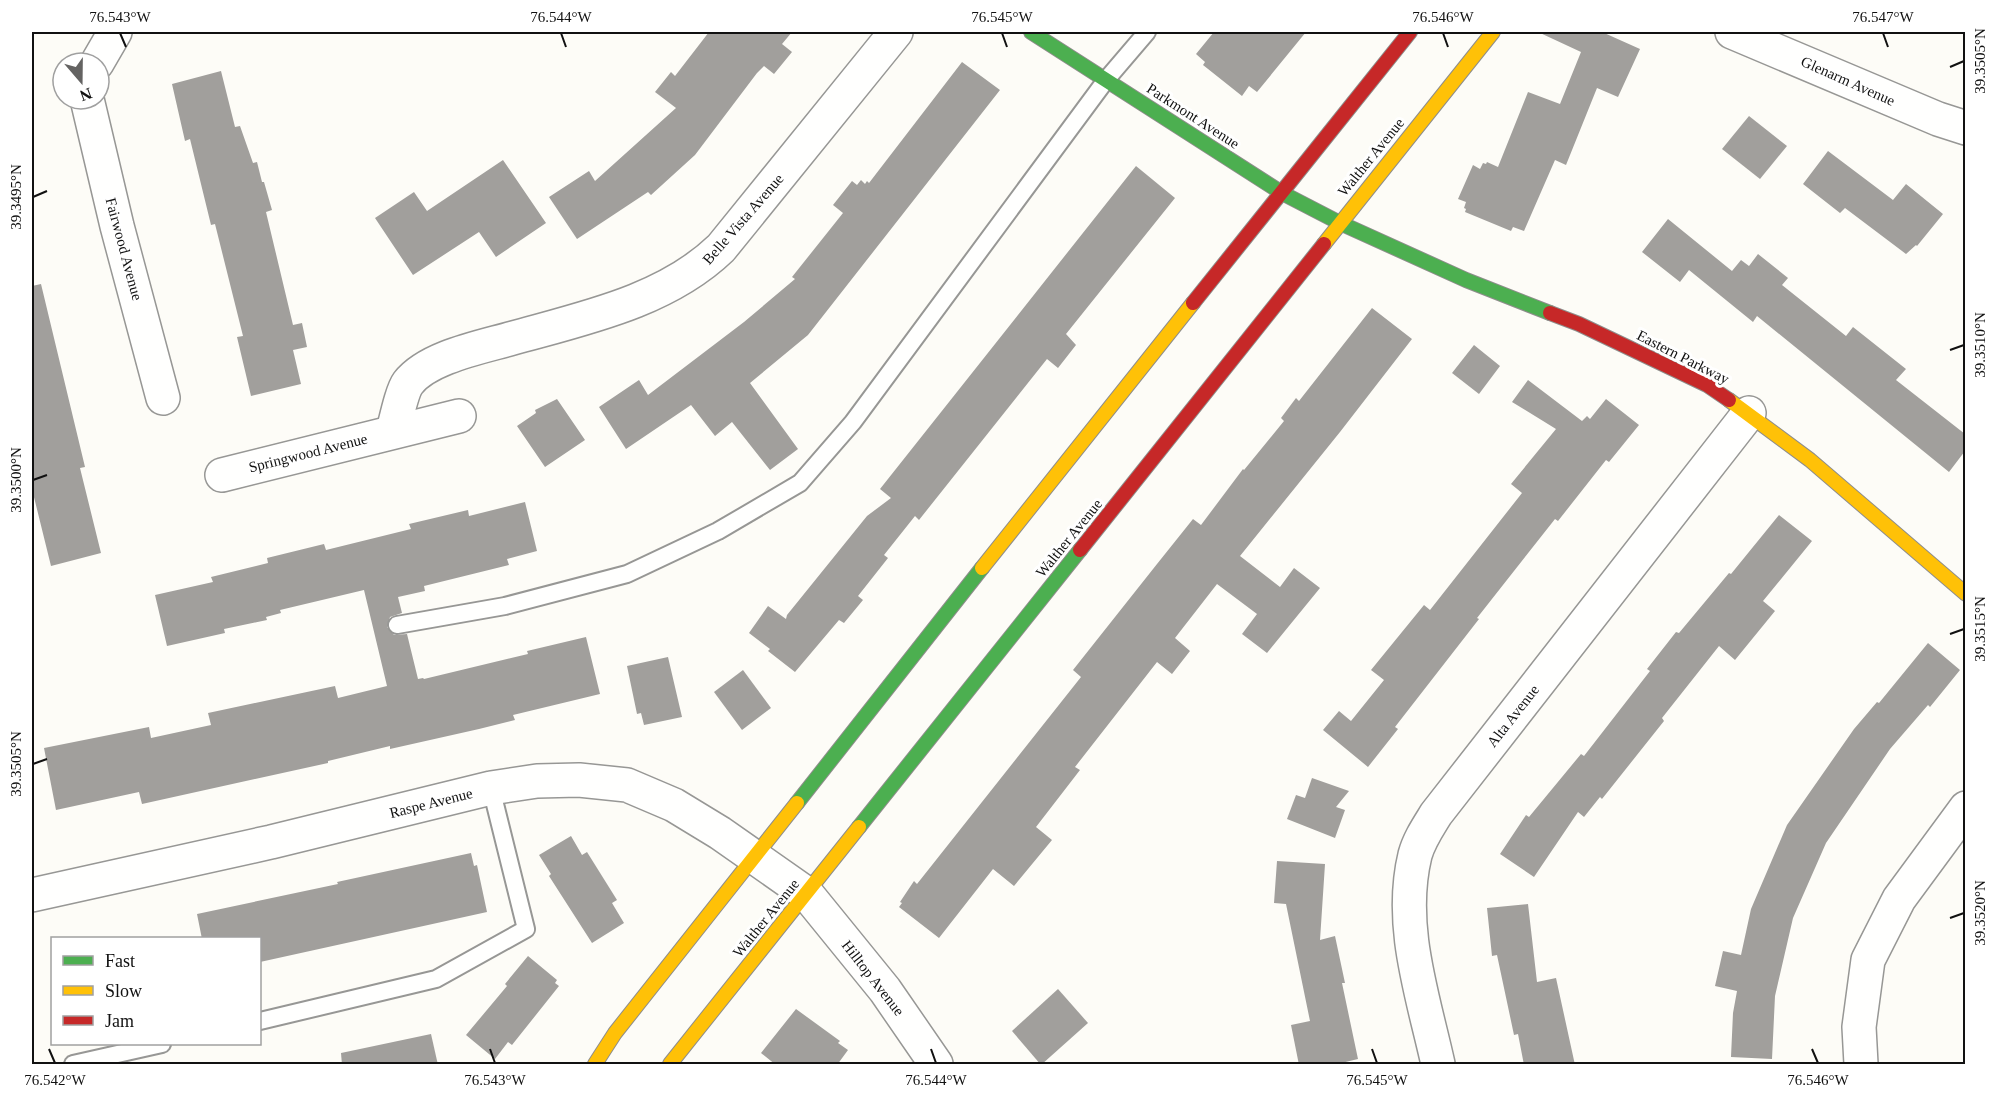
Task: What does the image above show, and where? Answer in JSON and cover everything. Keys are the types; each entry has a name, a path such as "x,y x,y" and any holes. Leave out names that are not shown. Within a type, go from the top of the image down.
{"main road":[{"name":"Parkmont Avenue","path":"1031,32 1282,193 1340,223"},
{"path":"595,1065 615,1033 1095,425 1410,32"},
{"name":"Walther Avenue","path":"670,1065 1493,32"},
{"name":"Eastern Parkway","path":"1340,223 1466,280 1579,324 1707,385 1749,413 1810,460 1965,594"}],"street":[{"path":"104,51 115,32"},
{"name":"Belle Vista Avenue","path":"393,431 408,384 428,367 466,351 601,313 662,289 704,265 721,248 896,32"},
{"name":"Glenarm Avenue","path":"1732,32 1907,107 1965,128"},
{"name":"Fairwood Avenue","path":"90,111 117,226 163,398"},
{"name":"Alta Avenue","path":"1438,1065 1411,942 1408,899 1416,854 1424,834 1436,814 1749,413"},
{"name":"Springwood Avenue","path":"222,475 459,416"},
{"name":"Raspe Avenue","path":"32,896 271,842 491,788 537,781 579,780 627,785 674,805 720,832 807,894"},
{"path":"1861,1065 1859,1027 1869,960 1899,899 1965,808"},
{"name":"Hilltop Avenue","path":"807,894 885,990 935,1064"}],"lane":[{"path":"397,626 505,606 627,574 718,531 800,483 853,422 1106,80 1147,32"},
{"path":"261,1021 436,979 526,929 491,788"},
{"path":"73,1065 158,1045"}],"building":[{"path":"709,32 792,32 782,44 792,52 774,74 764,66 757,73 695,155 651,195 648,192 577,239 549,197 589,171 595,181 676,108 655,92 671,72 675,76"},
{"path":"1214,32 1306,32 1257,92 1249,86 1242,96 1203,65 1205,62 1196,54"},
{"path":"1538,32 1602,32 1640,49 1618,97 1597,88 1566,165 1555,160 1524,231 1513,227 1511,231 1465,212 1466,202 1458,199 1473,165 1480,169 1483,163 1487,162 1498,167 1528,92 1560,104 1581,52"},
{"path":"962,62 1000,90 808,335 750,383 798,449 770,470 732,422 715,436 691,405 626,449 599,407 639,380 648,395 744,322 795,279 792,277 843,213 833,205 852,181 857,185 861,180 865,184 867,181 869,183"},
{"path":"221,71 235,127 240,126 253,163 257,162 262,182 264,182 272,210 266,212 293,325 302,323 307,347 293,350 301,384 251,396 237,337 243,336 215,224 211,225 190,139 185,141 172,84"},
{"path":"1749,116 1787,146 1760,179 1722,149"},
{"path":"1828,151 1893,200 1906,184 1943,214 1917,246 1906,254 1845,208 1840,213 1803,184"},
{"path":"503,160 546,223 496,257 479,232 413,275 375,218 414,192 427,211"},
{"path":"1136,166 1175,198 1066,334 1076,345 1058,368 1047,359 919,520 915,516 884,555 888,558 858,596 863,600 844,623 839,620 795,672 749,633 768,606 786,619 867,516 891,498 880,489"},
{"path":"1668,219 1732,271 1741,260 1749,266 1758,254 1788,278 1782,285 1846,336 1853,327 1906,369 1896,380 1965,434 1965,451 1949,472 1757,316 1753,322 1689,270 1680,282 1642,252"},
{"path":"41,284 85,467 80,468 101,553 51,566 32,489 32,286"},
{"path":"1372,308 1412,339 1240,556 1280,587 1294,568 1320,588 1267,653 1242,634 1257,614 1217,584 1175,638 1190,651 1172,674 1157,662 1075,767 1080,770 1036,827 1052,840 1014,886 993,869 939,938 899,907 914,881 917,884 1081,677 1073,670 1157,564 1193,519 1201,525 1243,469 1284,421 1281,418 1296,398 1299,401"},
{"path":"1474,345 1500,366 1479,394 1452,373"},
{"path":"1528,380 1582,421 1587,416 1590,419 1606,399 1639,425 1609,462 1606,460 1558,521 1555,519 1477,618 1479,619 1395,727 1398,729 1368,767 1323,730 1339,711 1351,721 1384,680 1371,670 1424,605 1430,610 1522,493 1511,484 1556,429 1512,402"},
{"path":"557,399 585,440 545,467 517,426 536,413 535,410"},
{"path":"525,502 537,551 507,559 509,565 424,586 425,591 398,597 402,613 390,617 387,627 394,635 407,634 418,679 528,654 527,651 586,637 600,694 513,715 515,720 479,729 390,749 390,746 328,761 328,763 142,804 139,792 56,810 44,748 149,727 151,738 211,725 208,713 335,686 338,698 387,686 364,590 280,610 281,613 266,617 267,620 224,629 225,633 167,646 155,595 213,582 211,577 268,563 267,558 324,544 326,550 411,529 409,524 468,510 469,516"},
{"path":"1779,515 1812,541 1763,601 1775,611 1735,660 1719,646 1662,718 1664,721 1602,799 1600,797 1584,817 1578,812 1534,877 1500,854 1526,815 1529,817 1581,754 1584,756 1650,671 1647,669 1676,632 1679,633 1729,573 1731,574"},
{"path":"1928,643 1960,670 1930,707 1928,705 1890,749 1826,843 1793,918 1775,996 1772,1059 1731,1057 1733,1013 1737,991 1715,986 1723,951 1741,955 1751,909 1787,825 1854,729 1877,702 1879,703"},
{"path":"668,657 682,717 644,725 641,713 637,714 627,666"},
{"path":"743,670 771,708 742,730 714,692"},
{"path":"1312,778 1349,791 1336,807 1345,810 1335,838 1287,819 1296,795 1305,798"},
{"path":"571,836 582,855 587,852 617,900 612,903 624,923 592,943 549,876 551,874 539,855"},
{"path":"471,853 474,866 477,865 487,912 261,962 261,937 202,937 197,914 338,884 337,882"},
{"path":"1277,861 1325,864 1320,940 1335,936 1358,1059 1333,1065 1299,1065 1291,1025 1310,1021 1286,904 1274,903"},
{"path":"1528,904 1537,982 1556,978 1575,1065 1524,1065 1518,1034 1514,1035 1497,955 1492,956 1487,908"},
{"path":"528,956 557,980 555,983 559,986 512,1045 508,1042 495,1059 466,1035 507,986 505,984"},
{"path":"1058,989 1088,1023 1041,1065 1012,1031"},
{"path":"796,1009 840,1041 838,1043 848,1050 837,1065 776,1065 761,1053"},
{"path":"431,1034 438,1065 342,1065 341,1053"}],"traffic: fast":[{"path":"1031,32 1282,193 1340,223 1466,280 1550,313"},
{"path":"859,827 1080,550"},
{"path":"797,803 982,568"}],"traffic: slow":[{"path":"1324,244 1493,32"},
{"path":"982,568 1193,303"},
{"path":"1729,400 1810,460 1966,594"},
{"path":"595,1064 615,1033 797,803"},
{"path":"670,1064 859,827"}],"traffic: jam":[{"path":"1193,303 1410,32"},
{"path":"1080,550 1324,244"},
{"path":"1550,313 1579,324 1707,385 1729,400"}]}
